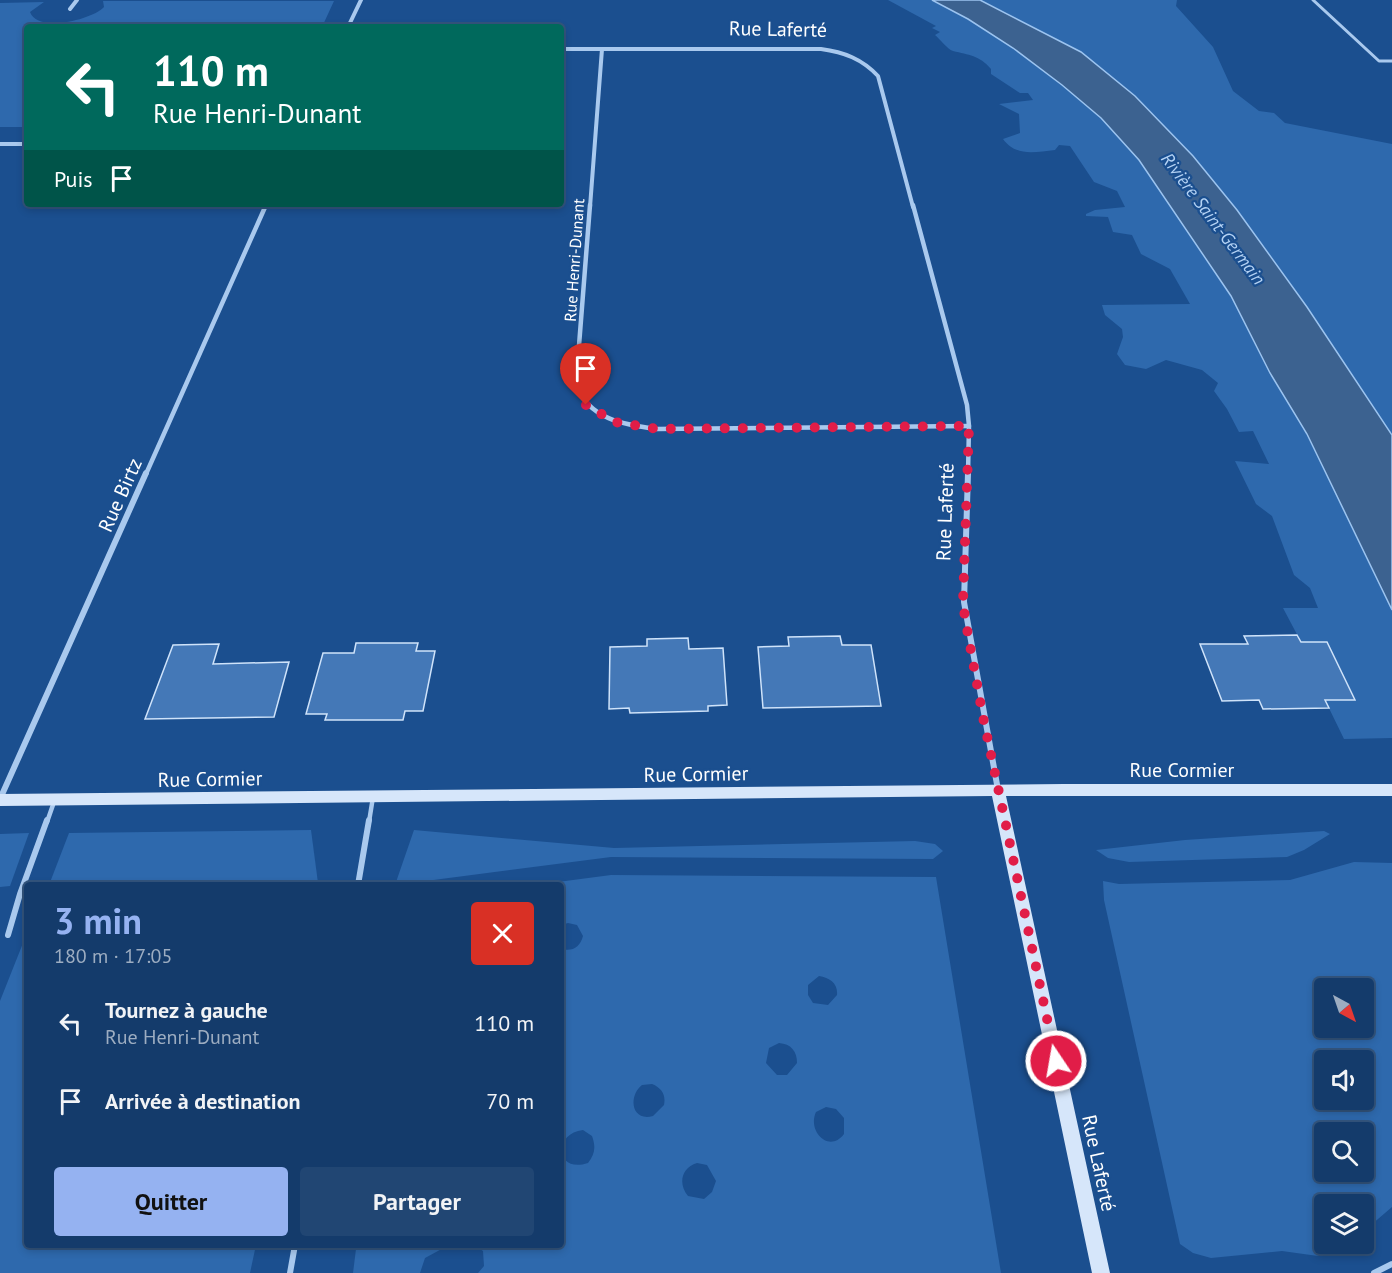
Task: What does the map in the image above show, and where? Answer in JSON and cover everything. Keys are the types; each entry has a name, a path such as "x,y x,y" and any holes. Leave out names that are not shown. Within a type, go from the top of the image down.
{"street":[{"path":"70,9 77,0"},
{"path":"349,24 360,0"},
{"name":"Rue Laferté","path":"564,49 821,49 850,55 871,67 881,82 967,405 969,426 963,602 998,791 1101,1273"},
{"name":"Rue Henri-Dunant","path":"602,49 576,384 583,402 615,422 657,429 969,426"},
{"path":"0,144 24,144"},
{"name":"Rue Birtz","path":"0,800 266,207"},
{"name":"Rue Cormier","path":"0,800 998,791 1392,790"}],"lane":[{"path":"1313,0 1379,61 1392,61"},
{"path":"358,882 373,797"},
{"path":"24,882 55,800"},
{"path":"8,935 24,883"},
{"path":"290,1273 294,1248"},
{"path":"1374,1273 1392,1264"}],"shaded area":[{"path":"888,0 932,0 968,19 1013,48 1062,85 1101,118 1139,160 1231,296 1270,373 1307,434 1392,610 1392,738 1344,739 1325,700 1355,699 1327,642 1301,642 1283,608 1318,608 1310,588 1294,575 1272,516 1256,504 1235,461 1269,464 1253,431 1239,432 1214,391 1218,383 1202,370 1166,360 1146,369 1125,365 1117,354 1123,337 1122,329 1105,315 1102,305 1190,304 1170,269 1141,254 1132,235 1113,232 1108,217 1086,216 1095,210 1125,207 1117,191 1094,182 1070,146 1059,145 1055,150 1026,152 1008,145 1003,139 1020,133 1019,114 999,104 1033,100 1028,93 1020,93 991,74 991,69 987,64 978,58 951,50 935,35 940,32 932,28 936,26"},
{"path":"980,0 1177,0 1176,6 1213,47 1233,91 1259,111 1274,113 1285,123 1392,144 1392,435 1307,307 1237,210 1193,156 1135,96 1007,13"},
{"path":"103,1 334,1 323,24 24,24 24,127 0,127 0,3 44,2 30,12 43,22 53,23 77,20 98,12 104,7"},
{"path":"311,830 318,882 50,882 69,833"},
{"path":"414,830 614,848 915,841 935,844 943,851 933,859 611,857 418,882 396,882"},
{"path":"1324,831 1330,834 1304,850 1287,857 1129,862 1108,858 1096,850 1185,840"},
{"path":"29,833 10,886 0,887 0,834"},
{"path":"1354,862 1392,863 1392,1207 1374,1222 1374,1194 1314,1194 1314,1254 1322,1254 1318,1256 1282,1251 1211,1258 1193,1253 1180,1244 1104,900 1103,881 1119,884 1290,880"},
{"path":"611,875 936,877 1001,1273 478,1273 484,1266 483,1251 478,1248 564,1248 564,1158 569,1163 577,1165 588,1163 594,1150 592,1136 583,1130 573,1133 564,1143 564,949 575,948 583,936 577,925 564,924 564,882 558,882","holes":["819,976 835,984 837,995 828,1005 813,1003 808,995 808,985","779,1043 790,1047 794,1052 797,1063 787,1075 777,1075 766,1063 769,1048","652,1084 662,1092 664,1105 653,1116 640,1115 634,1107 635,1095 642,1085","826,1107 836,1109 844,1118 844,1134 832,1142 821,1138 814,1126 816,1112","697,1163 707,1165 716,1181 712,1192 704,1199 688,1196 683,1186 684,1172"]},
{"path":"24,941 24,1248 255,1248 250,1273 0,1273 0,1001"},
{"path":"443,1248 425,1258 420,1273 353,1273 356,1249"}],"water":[{"name":"Rivière Saint-Germain","path":"932,0 980,0 1081,52 1135,96 1193,156 1237,210 1307,307 1392,435 1392,610 1307,434 1270,373 1231,296 1139,160 1101,118 1062,85 1013,48 968,19"}],"building":[{"path":"1297,635 1301,642 1327,642 1355,700 1325,700 1329,708 1263,709 1259,700 1222,701 1200,644 1248,644 1244,636"},
{"path":"840,636 842,645 871,645 881,706 763,708 758,647 789,646 788,637"},
{"path":"688,638 689,649 723,648 727,705 708,706 708,711 630,713 629,708 609,709 610,647 647,646 647,639"},
{"path":"356,643 418,643 416,651 435,651 423,711 405,711 403,720 325,720 327,714 306,714 323,653 354,653"},
{"path":"219,644 213,664 289,662 274,717 145,719 173,645"}],"route":[{"path":"586,405 615,422 657,429 969,426 963,602 965,618 998,791 1056,1061"}]}
